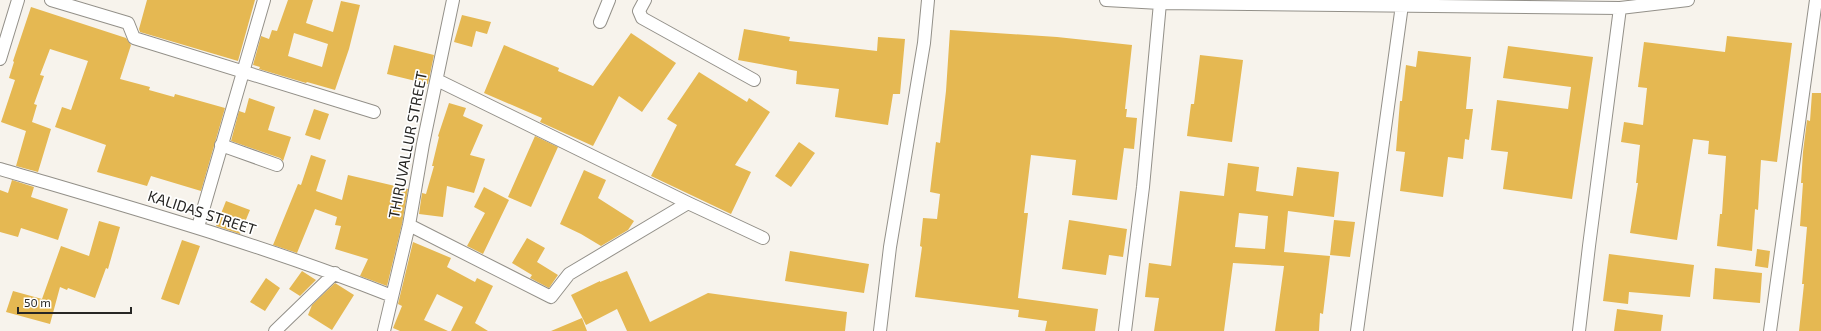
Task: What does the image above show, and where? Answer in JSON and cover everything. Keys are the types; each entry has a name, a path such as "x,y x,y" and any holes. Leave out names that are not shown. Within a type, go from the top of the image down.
{"street":[{"path":"0,59 3,39 18,0"},
{"path":"51,0 128,23 134,38 374,112"},
{"path":"198,227 264,0"},
{"name":"THIRUVALLUR STREET","path":"384,331 409,225 423,144 453,0"},
{"path":"600,22 609,0"},
{"path":"645,0 639,11 642,18 754,80"},
{"path":"880,331 890,247 924,43 928,0"},
{"path":"1106,0 1160,3 1620,8 1688,0"},
{"path":"1770,331 1816,0"},
{"path":"1125,331 1143,187 1160,3"},
{"path":"1357,331 1402,5"},
{"path":"1579,331 1620,8"},
{"path":"437,80 688,203 763,238"},
{"path":"221,145 277,165"},
{"name":"KALIDAS STREET","path":"0,169 198,227 335,273 392,296"},
{"path":"409,225 551,297 569,274 688,203"},
{"path":"275,331 335,273"}],"building":[{"path":"147,0 255,0 238,61 140,32 139,29"},
{"path":"288,0 313,0 306,23 333,32 341,1 360,5 349,49 335,90 259,69 260,67 253,65 261,36 269,39 272,30 277,31","holes":["294,33 328,44 322,67 288,56"]},
{"path":"31,7 126,38 131,45 120,79 150,87 149,90 174,97 175,94 225,108 201,191 151,176 147,186 97,172 106,145 55,127 62,107 71,110 88,61 50,49 40,75 44,76 34,104 37,105 32,122 51,129 38,172 16,166 26,131 1,122 15,80 9,78 14,62 13,61"},
{"path":"462,15 491,22 487,34 476,31 472,47 454,42"},
{"path":"744,29 790,37 789,41 877,51 878,37 905,39 900,94 893,94 888,125 835,117 839,89 796,84 797,71 738,60"},
{"path":"950,30 1057,37 1132,45 1125,109 1127,109 1126,117 1137,118 1134,149 1124,148 1117,200 1072,195 1076,160 1031,155 1024,213 1028,213 1018,298 1098,309 1095,331 1045,331 1047,321 1018,317 1019,310 915,297 922,247 920,246 923,218 937,219 940,194 930,192 936,142 940,143 946,91"},
{"path":"631,33 676,63 642,112 619,96 593,146 540,122 542,118 484,93 504,45 559,68 558,71 593,86"},
{"path":"1727,36 1792,43 1777,162 1761,160 1758,210 1755,209 1752,251 1717,246 1720,214 1722,214 1726,156 1708,154 1709,141 1693,139 1677,240 1630,233 1638,183 1636,183 1640,145 1621,142 1624,122 1643,125 1647,88 1638,87 1644,42 1725,52"},
{"path":"394,45 434,55 428,84 387,74"},
{"path":"1508,46 1593,57 1572,199 1503,189 1508,152 1491,150 1497,100 1568,109 1571,87 1503,78"},
{"path":"1418,51 1471,57 1466,109 1473,109 1469,140 1465,139 1463,159 1448,157 1443,197 1400,191 1405,152 1396,151 1400,101 1402,101 1406,65 1416,67"},
{"path":"1200,55 1243,60 1232,142 1187,136 1191,104 1194,104"},
{"path":"699,72 747,102 749,98 770,112 735,165 751,172 731,214 651,176 677,125 667,119"},
{"path":"1812,93 1821,93 1821,331 1799,331 1804,284 1802,284 1807,227 1800,226 1803,183 1801,183 1803,152 1807,120 1810,121"},
{"path":"249,98 275,107 268,130 291,137 283,161 280,158 231,141 239,111 245,113"},
{"path":"449,103 466,108 463,116 483,125 470,155 485,159 474,193 447,186 443,217 419,214 422,193 426,194 434,166 432,166 438,136"},
{"path":"314,109 329,114 320,140 305,135"},
{"path":"535,136 558,147 531,207 508,197"},
{"path":"799,142 815,153 791,187 775,176"},
{"path":"311,155 326,160 316,191 342,200 348,175 408,189 402,224 387,286 360,276 368,259 335,249 341,226 335,225 337,217 315,209 297,253 273,245 298,184 301,185"},
{"path":"1228,163 1259,167 1256,191 1293,196 1297,167 1339,172 1334,217 1288,211 1284,252 1330,256 1323,314 1320,313 1319,331 1275,331 1284,266 1233,263 1224,331 1154,331 1159,298 1145,297 1149,263 1171,266 1180,191 1224,196","holes":["1239,213 1268,216 1265,249 1235,247"]},
{"path":"584,170 606,180 598,198 634,221 628,230 601,246 560,224"},
{"path":"12,180 34,187 31,197 68,209 58,240 21,228 18,237 0,232 0,190 8,193"},
{"path":"484,187 509,200 483,254 467,246 485,213 474,207"},
{"path":"226,201 250,210 240,234 216,226"},
{"path":"1069,220 1127,229 1123,257 1109,255 1106,275 1062,269"},
{"path":"1334,220 1355,222 1350,257 1330,255"},
{"path":"99,221 120,227 108,269 106,268 95,298 68,288 67,290 60,287 50,324 6,312 13,291 42,299 61,246 89,256"},
{"path":"527,238 545,248 537,262 558,275 549,288 530,278 532,275 512,263"},
{"path":"182,240 200,246 179,305 161,299"},
{"path":"413,242 451,258 447,267 475,282 477,278 493,286 475,323 488,331 451,331 463,307 437,294 424,320 448,331 400,331 393,328 402,306 398,304"},
{"path":"1757,249 1770,251 1768,268 1755,266"},
{"path":"790,251 869,264 864,293 785,281"},
{"path":"1609,254 1694,265 1690,297 1629,292 1628,304 1603,301"},
{"path":"1715,268 1762,273 1760,303 1713,299"},
{"path":"302,271 316,280 300,296 289,289"},
{"path":"627,271 650,322 708,293 847,312 845,331 627,331 617,309 586,325 571,295 600,281"},
{"path":"266,278 280,288 265,311 250,302"},
{"path":"335,283 354,295 332,330 308,315 312,305"},
{"path":"1617,309 1663,315 1661,331 1614,331"},
{"path":"582,318 587,331 551,331"}]}
